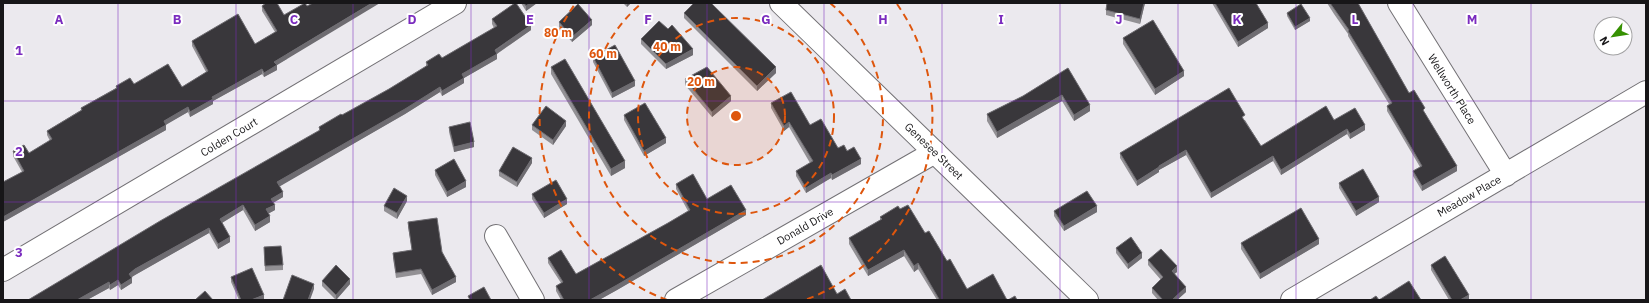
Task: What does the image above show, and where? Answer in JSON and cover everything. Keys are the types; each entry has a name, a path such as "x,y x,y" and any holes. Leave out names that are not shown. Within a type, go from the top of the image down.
{"street":[{"name":"Colden Court","path":"3,270 455,3"},
{"name":"Genesee Street","path":"781,3 1087,300"},
{"name":"Wellworth Place","path":"1399,3 1506,174"},
{"name":"Meadow Place","path":"1292,300 1646,92"},
{"name":"Donald Drive","path":"676,300 935,152"},
{"path":"496,236 533,300"}],"building":[{"path":"266,3 277,3 284,15 305,3 307,6 313,3 372,3 274,62 277,65 264,73 262,69 212,97 213,99 190,112 188,107 164,121 166,125 3,217 3,182 24,171 13,151 24,145 29,153 52,139 47,131 82,110 81,108 117,88 116,86 130,78 134,84 168,64 182,87 208,71 192,41 238,14 255,44 277,31 262,6"},
{"path":"515,3 531,25 495,50 497,54 462,74 464,78 442,91 440,87 405,109 277,182 283,192 271,199 275,205 266,209 270,216 255,225 243,205 220,219 230,237 218,244 209,228 135,269 129,274 132,278 121,285 118,280 110,285 109,282 77,300 28,300 160,221 320,130 319,127 341,114 342,115 389,89 428,65 426,62 439,54 442,58 497,26 492,19"},
{"path":"694,3 711,3 776,67 757,86 684,13"},
{"path":"1107,3 1144,3 1140,19 1106,10"},
{"path":"1215,3 1256,3 1268,23 1238,42"},
{"path":"1330,3 1358,3 1409,93 1414,90 1425,108 1423,110 1457,166 1422,186 1413,171 1422,166 1387,106 1392,103 1348,31 1349,30"},
{"path":"578,4 592,20 572,37 559,22"},
{"path":"1301,4 1310,18 1295,27 1287,13"},
{"path":"1153,20 1184,71 1155,89 1123,38"},
{"path":"659,21 668,29 672,25 693,49 666,64 641,39"},
{"path":"615,45 635,81 612,93 593,57"},
{"path":"565,59 625,161 611,169 551,67"},
{"path":"707,67 731,96 712,112 685,79"},
{"path":"1068,68 1090,105 1074,115 1062,95 997,132 987,114 1023,96"},
{"path":"1229,88 1245,115 1242,117 1261,146 1326,106 1334,120 1355,108 1365,125 1350,134 1347,129 1281,170 1273,156 1211,193 1186,150 1137,181 1120,153"},
{"path":"791,92 810,125 821,119 838,148 844,145 847,151 854,147 861,159 832,175 831,173 806,188 796,171 813,161 789,122 784,126 771,103"},
{"path":"645,103 666,138 644,151 624,115"},
{"path":"546,106 566,121 553,140 532,125"},
{"path":"470,122 474,142 454,147 449,127"},
{"path":"513,147 532,158 517,182 499,171"},
{"path":"454,159 466,181 447,192 435,170"},
{"path":"1363,169 1379,197 1356,211 1339,183"},
{"path":"693,174 707,199 731,185 746,210 590,300 564,300 556,286 563,282 548,258 561,250 576,274 668,223 690,210 676,184"},
{"path":"556,180 567,199 544,213 532,194"},
{"path":"394,188 407,196 397,213 384,206"},
{"path":"1087,191 1097,206 1064,226 1054,211"},
{"path":"908,205 925,233 929,231 947,261 950,259 967,289 993,274 1007,300 937,300 939,299 918,263 914,266 904,250 868,270 849,238 882,219 880,217 898,206 900,209"},
{"path":"1301,208 1319,239 1260,274 1241,243"},
{"path":"437,218 442,252 456,277 432,290 421,269 396,273 393,253 412,250 408,222"},
{"path":"1131,237 1142,253 1128,264 1116,248"},
{"path":"281,246 283,265 265,266 264,247"},
{"path":"1161,249 1177,266 1172,271 1186,287 1172,300 1163,300 1152,288 1163,277 1148,260"},
{"path":"1445,256 1469,295 1460,300 1452,300 1431,265"},
{"path":"336,265 350,279 336,295 322,281"},
{"path":"821,265 837,294 845,289 851,300 762,300"},
{"path":"252,268 264,295 251,300 241,300 231,277"},
{"path":"292,275 314,284 308,300 283,300"},
{"path":"1409,281 1421,300 1379,300"},
{"path":"484,287 491,300 470,300 468,296"},
{"path":"205,291 213,300 195,300"},
{"path":"1015,296 1017,300 1008,300"},
{"path":"1376,296 1379,300 1370,300"}]}
